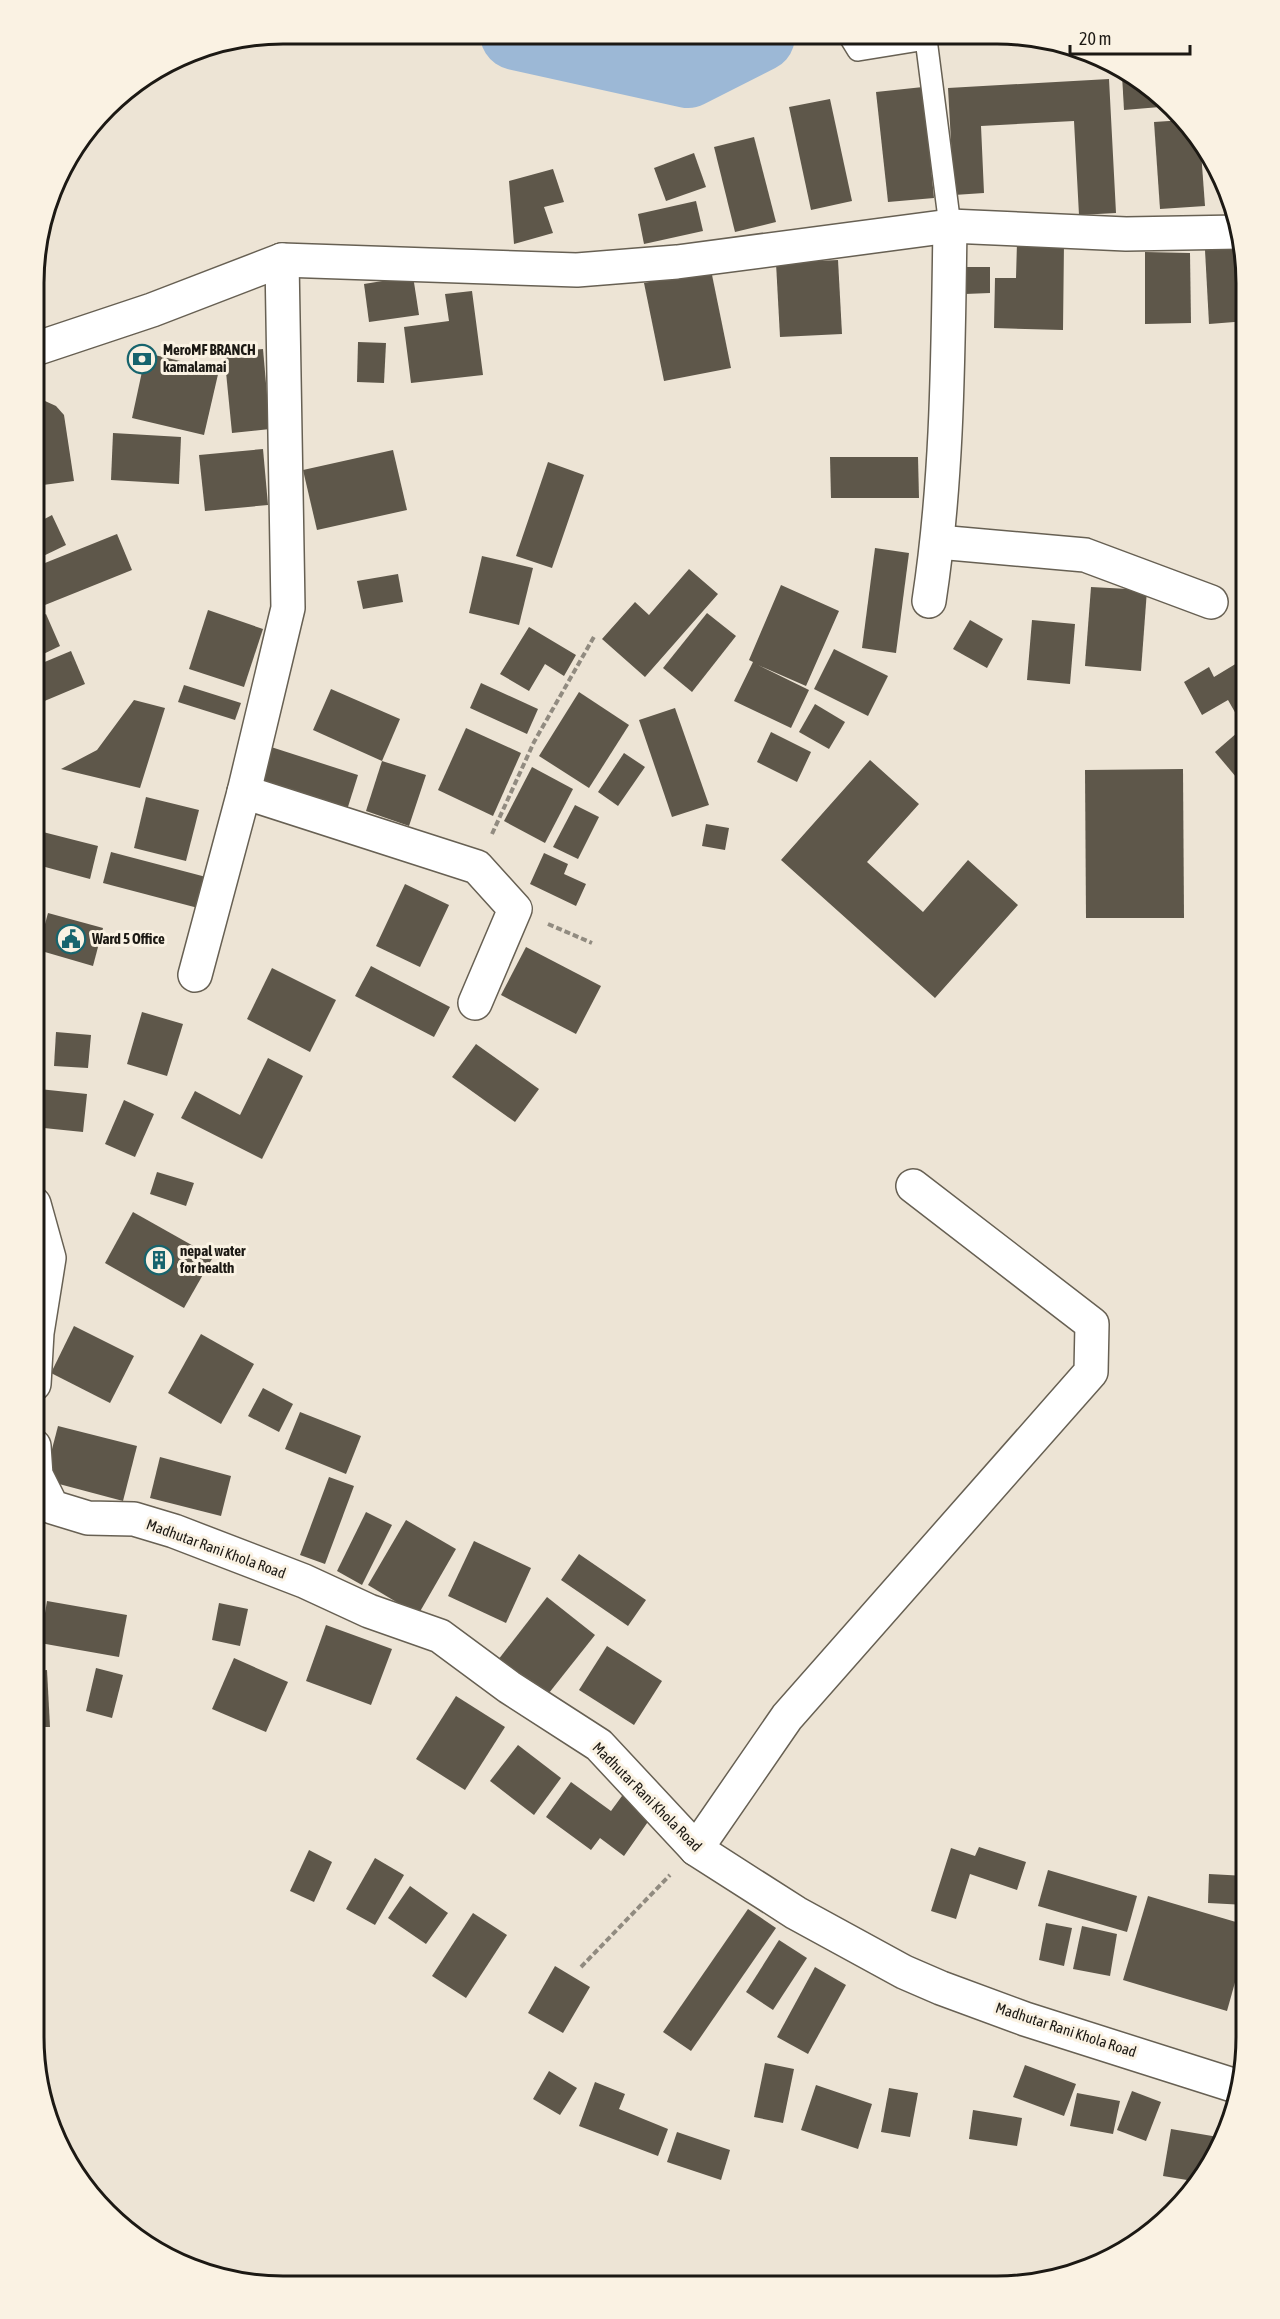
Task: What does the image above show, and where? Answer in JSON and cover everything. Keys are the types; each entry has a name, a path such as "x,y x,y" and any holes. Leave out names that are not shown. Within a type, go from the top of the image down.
{"street":[{"path":"44,346 153,310 282,260 577,270 677,262 950,226 1126,234 1231,232"},
{"path":"929,601 938,542 947,372 950,226"},
{"path":"195,975 244,792 288,608 282,260"},
{"path":"938,542 1085,555 1211,602"},
{"path":"244,792 477,867 514,909 475,1003"},
{"path":"696,1849 787,1717 1091,1372 1092,1324 913,1186"},
{"path":"44,1240 49,1258 44,1289"},
{"name":"Madhutar Rani Khola Road","path":"44,1490 52,1506 88,1518 134,1519 174,1531 304,1581 369,1611 440,1636 509,1687 598,1745 696,1849 796,1913 904,1972 1025,2019 1232,2085"}],"lane":[{"path":"932,44 950,226"}],"path":[{"path":"477,867 534,742 595,635"},
{"path":"514,909 592,943"},
{"path":"581,1967 696,1849"}],"building":[{"path":"1109,79 1116,213 1079,215 1074,121 981,126 984,193 954,195 948,88"},
{"path":"1122,79 1160,107 1124,110"},
{"path":"923,87 934,198 888,202 876,92"},
{"path":"830,99 852,201 811,210 789,107"},
{"path":"1173,121 1201,158 1205,206 1160,209 1154,122"},
{"path":"754,137 776,222 735,232 714,147"},
{"path":"694,153 706,187 666,201 654,168"},
{"path":"553,169 564,202 544,207 553,233 514,244 509,181"},
{"path":"696,201 703,231 644,244 638,214"},
{"path":"1017,242 1064,243 1063,330 994,328 995,278 1016,278"},
{"path":"1234,248 1236,322 1209,324 1205,250"},
{"path":"1145,252 1190,253 1191,323 1145,324"},
{"path":"838,260 842,334 780,337 776,263"},
{"path":"965,267 990,267 990,293 965,294"},
{"path":"711,270 731,368 664,381 644,283"},
{"path":"413,276 419,315 369,322 364,284"},
{"path":"472,291 483,375 411,383 404,327 449,321 445,294"},
{"path":"358,342 386,343 384,383 357,382"},
{"path":"263,349 270,429 232,433 224,352"},
{"path":"146,353 219,370 204,435 132,418"},
{"path":"44,401 56,406 64,415 74,481 44,485"},
{"path":"113,433 181,437 179,484 111,480"},
{"path":"263,449 268,505 205,511 199,455"},
{"path":"393,450 407,510 317,530 303,470"},
{"path":"830,457 918,457 919,498 831,498"},
{"path":"548,462 584,475 552,568 516,556"},
{"path":"52,515 66,545 44,556 44,519"},
{"path":"117,534 132,570 44,605 44,563"},
{"path":"875,548 909,553 896,653 862,648"},
{"path":"482,556 533,568 519,625 469,613"},
{"path":"689,569 718,594 645,677 602,639 635,602 649,615"},
{"path":"398,574 403,602 363,609 357,581"},
{"path":"781,585 839,611 806,686 758,665 809,690 791,728 734,701 753,662 749,660"},
{"path":"1091,587 1147,590 1141,671 1085,666"},
{"path":"208,610 263,629 244,687 189,669"},
{"path":"707,613 736,636 692,692 663,668"},
{"path":"46,614 60,646 44,654 44,615"},
{"path":"970,620 1003,639 987,668 953,649"},
{"path":"1032,620 1075,624 1070,684 1027,680"},
{"path":"529,627 576,655 564,676 545,664 529,691 500,674"},
{"path":"834,649 888,676 868,716 814,689"},
{"path":"71,651 85,684 44,701 44,662"},
{"path":"1236,664 1236,714 1228,700 1202,715 1184,682 1209,667 1214,677"},
{"path":"481,683 538,709 527,734 470,708"},
{"path":"184,685 241,703 235,720 178,702"},
{"path":"331,689 400,719 382,761 313,730"},
{"path":"579,692 629,725 589,788 539,756"},
{"path":"134,700 165,708 140,788 61,769 97,750"},
{"path":"815,704 845,722 829,749 799,732"},
{"path":"675,708 709,805 672,817 639,720"},
{"path":"466,728 521,753 493,816 438,790"},
{"path":"771,732 811,752 797,782 757,762"},
{"path":"1236,734 1236,777 1215,752"},
{"path":"268,746 358,775 347,810 257,781"},
{"path":"624,753 645,767 618,806 598,792"},
{"path":"870,760 919,804 867,862 923,912 968,860 1018,905 935,998 781,860"},
{"path":"382,761 426,775 409,826 366,811"},
{"path":"532,767 573,789 545,843 504,821"},
{"path":"1183,769 1184,918 1086,918 1085,770"},
{"path":"146,797 199,810 186,861 134,848"},
{"path":"575,805 599,817 578,859 553,847"},
{"path":"706,824 729,828 725,850 702,846"},
{"path":"44,832 98,846 90,879 44,867"},
{"path":"111,852 206,877 198,908 103,883"},
{"path":"544,853 568,864 564,874 586,884 576,906 530,884"},
{"path":"405,884 449,905 420,967 376,946"},
{"name":"Ward 5 Office","path":"48,913 103,928 93,966 44,952 44,928"},
{"path":"526,947 601,986 576,1034 501,995"},
{"path":"371,966 450,1007 434,1037 355,996"},
{"path":"272,968 336,1000 310,1052 247,1019"},
{"path":"142,1012 183,1024 167,1076 127,1064"},
{"path":"56,1032 91,1035 88,1068 54,1066"},
{"path":"476,1044 539,1089 515,1122 452,1077"},
{"path":"268,1058 303,1076 262,1159 181,1118 195,1091 240,1115"},
{"path":"44,1090 87,1094 83,1132 44,1128"},
{"path":"124,1100 154,1114 135,1157 105,1144"},
{"path":"157,1172 194,1183 186,1206 150,1194"},
{"name":"nepal water for health","path":"133,1212 213,1257 184,1308 105,1263"},
{"path":"74,1326 134,1356 110,1403 51,1373"},
{"path":"201,1334 254,1364 221,1424 168,1393"},
{"path":"263,1388 293,1404 279,1432 248,1416"},
{"path":"300,1412 361,1436 346,1474 285,1449"},
{"path":"58,1426 137,1446 123,1501 44,1480"},
{"path":"160,1457 231,1476 221,1516 150,1498"},
{"path":"329,1477 354,1486 325,1564 300,1555"},
{"path":"366,1512 392,1525 362,1585 337,1571"},
{"path":"406,1520 456,1549 418,1615 368,1585"},
{"path":"474,1541 531,1568 506,1623 448,1596"},
{"path":"579,1554 646,1600 628,1626 561,1580"},
{"path":"547,1597 595,1635 545,1698 498,1660"},
{"path":"47,1601 127,1615 119,1657 44,1644"},
{"path":"219,1603 248,1609 240,1646 212,1640"},
{"path":"326,1625 392,1649 371,1705 306,1681"},
{"path":"607,1646 662,1681 634,1725 579,1690"},
{"path":"234,1658 288,1682 266,1732 212,1709"},
{"path":"96,1668 123,1675 112,1718 86,1711"},
{"path":"44,1670 47,1670 50,1727 44,1727"},
{"path":"456,1696 505,1727 465,1790 416,1759"},
{"path":"518,1745 561,1778 534,1815 490,1781"},
{"path":"571,1782 611,1811 630,1785 659,1806 624,1856 600,1838 591,1850 546,1817"},
{"path":"979,1847 1026,1862 1017,1890 970,1874 956,1919 931,1911 951,1848 975,1856"},
{"path":"309,1850 332,1862 314,1902 290,1891"},
{"path":"375,1858 404,1875 375,1925 346,1909"},
{"path":"1048,1870 1137,1896 1127,1932 1038,1906"},
{"path":"1209,1874 1236,1875 1236,1904 1208,1903"},
{"path":"410,1886 448,1913 426,1944 388,1918"},
{"path":"1148,1896 1236,1922 1236,1979 1227,2011 1123,1980"},
{"path":"748,1909 776,1928 691,2051 663,2032"},
{"path":"473,1913 507,1935 466,1998 432,1976"},
{"path":"1046,1923 1072,1928 1064,1966 1039,1960"},
{"path":"1082,1926 1117,1934 1110,1976 1073,1969"},
{"path":"779,1940 807,1958 773,2010 746,1992"},
{"path":"555,1966 590,1987 563,2033 528,2013"},
{"path":"815,1967 846,1985 808,2054 777,2037"},
{"path":"765,2063 794,2069 783,2123 754,2117"},
{"path":"1025,2065 1076,2084 1064,2116 1013,2097"},
{"path":"549,2071 577,2088 560,2115 533,2099"},
{"path":"595,2082 625,2094 619,2109 668,2129 658,2156 579,2126"},
{"path":"816,2085 872,2104 858,2149 801,2130"},
{"path":"889,2088 918,2093 910,2137 881,2132"},
{"path":"1132,2091 1161,2102 1146,2141 1117,2130"},
{"path":"1077,2093 1120,2101 1113,2134 1070,2126"},
{"path":"973,2110 1022,2118 1017,2146 969,2139"},
{"path":"1171,2129 1214,2136 1205,2156 1188,2180 1163,2176"},
{"path":"677,2132 730,2150 721,2180 667,2162"}],"waterway":[{"path":"561,44 688,72 743,44"}],"place":[{"name":"MeroMF BRANCH kamalamai","path":"142,359"},
{"name":"Ward 5 Office","path":"71,939"},
{"name":"nepal water for health","path":"159,1260"}]}
